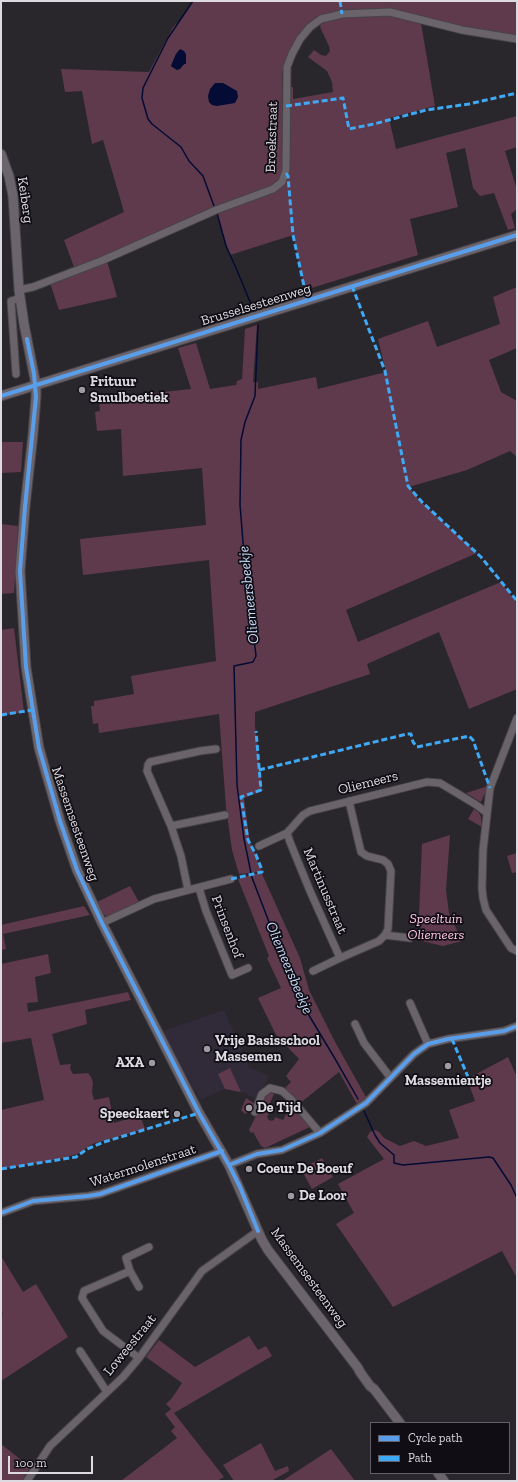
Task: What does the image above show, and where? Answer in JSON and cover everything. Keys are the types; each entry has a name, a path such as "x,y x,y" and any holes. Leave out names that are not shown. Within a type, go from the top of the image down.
{"main road":[{"name":"Keiberg","path":"1,154 9,176 13,196 20,294 24,324 36,385"},
{"name":"Brusselsesteenweg","path":"1,396 517,235"},
{"name":"Massemsesteenweg","path":"36,385 33,434 20,571 26,667 39,748 48,785 77,870 102,923 199,1113 222,1151 268,1250 370,1386 374,1389 399,1422"}],"street":[{"name":"Broekstraat","path":"20,294 33,287 101,261 216,210 268,191 282,182 286,170 287,67 300,39 310,27 321,19 342,14 390,12 462,30 517,39"},
{"path":"16,374 11,301 20,294"},
{"path":"517,718 490,788 483,850 483,898 486,910 511,948 517,951"},
{"path":"188,890 181,856 171,826 147,771 148,765 150,762 216,749"},
{"name":"Oliemeers","path":"259,846 288,833 303,815 310,811 427,782 440,783 487,813"},
{"path":"313,971 379,942 388,929 391,871 388,864 383,860 367,856 361,852 349,801"},
{"path":"171,826 225,815"},
{"name":"Martinusstraat","path":"288,833 290,842 310,891 340,958"},
{"name":"Prinsenhof","path":"102,923 154,899 199,888 231,878"},
{"name":"Prinsenhof","path":"199,888 206,911 232,975 248,968"},
{"path":"385,935 410,938"},
{"path":"410,1003 428,1044"},
{"path":"356,1024 364,1043 390,1077"},
{"path":"229,1165 257,1154 282,1150 320,1133 366,1103 414,1054 428,1044 448,1039 504,1031 517,1026"},
{"path":"255,1112 262,1094 270,1088 282,1091 291,1099 320,1133"},
{"name":"Watermolenstraat","path":"1,1213 33,1201 100,1194 222,1151"},
{"name":"Loweestraat","path":"27,1481 50,1446 123,1377 139,1358 202,1271 258,1231"},
{"path":"138,1287 126,1258 149,1247"},
{"path":"130,1270 84,1291 82,1298 103,1331 139,1358"},
{"path":"80,1351 107,1392"}],"shaded area":[{"name":"Vrije Basisschool Massemen","path":"224,1010 249,1067 269,1076 257,1100 245,1093 225,1089 200,1100 162,1031"}],"green space":[{"path":"192,1 517,1 517,35 468,28 390,8 328,14 297,38 285,62 282,75 283,168 281,177 277,182 269,188 208,209 88,263 74,267 64,240 124,212 103,140 92,144 82,91 65,92 61,69 149,72 173,27 183,17","holes":["176,54 186,54 186,63 177,70 171,66"]},
{"path":"386,14 421,23 435,106 389,118 396,149 517,116 517,147 505,151 517,190 517,209 511,214 515,228 508,230 494,193 480,196 473,188 465,148 446,153 458,207 410,219 418,255 305,290 293,235 230,255 216,213 285,183 289,175 289,87 293,87 293,99 333,92 332,82 327,71 308,57 314,50 321,55 326,56 330,51 320,27 321,24 332,19"},
{"path":"107,261 117,297 59,310 50,283"},
{"path":"517,287 517,348 489,360 501,392 517,401 517,457 510,451 467,470 409,487 421,502 477,553 346,610 358,642 501,582 517,604 517,689 469,709 439,632 367,664 370,674 255,712 255,726 262,791 244,798 250,843 253,846 261,870 258,872 239,874 232,850 226,807 219,714 99,733 98,723 93,724 91,706 94,706 94,701 134,694 131,676 216,661 209,560 83,575 80,539 206,525 202,468 123,476 121,429 97,431 95,412 100,411 99,399 191,389 178,348 196,343 210,389 236,385 237,381 242,379 245,329 257,325 253,382 258,382 258,389 316,377 318,389 386,372 378,339 428,321 437,347 500,324 493,297"},
{"path":"1,442 23,442 21,472 1,473"},
{"path":"1,524 18,526 14,593 1,594"},
{"path":"14,628 24,712 1,716 1,630"},
{"path":"488,786 481,802 466,793 485,787"},
{"path":"474,809 481,817 482,827 468,819"},
{"name":"Speeltuin Oliemeers","path":"450,835 446,890 449,913 462,941 443,946 418,940 422,844"},
{"path":"517,853 517,872 512,873 507,856"},
{"path":"255,874 262,874 300,958 309,990 334,1040 367,1099 358,1106 339,1072 299,1104 285,1088 291,1082 286,1076 299,1059 276,1035 258,998 281,988 267,958 269,956 238,879"},
{"path":"130,886 139,902 112,915 106,916 103,914 97,902"},
{"path":"84,906 90,915 3,934 6,949 1,950 1,925"},
{"path":"48,954 51,973 35,977 38,1002 27,1003 28,1012 128,992 131,1000 85,1010 87,1024 52,1034 60,1065 71,1064 70,1068 73,1074 88,1073 93,1083 92,1092 94,1100 109,1097 114,1123 140,1115 145,1129 92,1144 77,1154 60,1159 1,1169 1,1110 44,1100 31,1038 1,1043 1,964"},
{"path":"508,1057 517,1077 517,1278 502,1251 393,1307 336,1224 354,1213 338,1184 384,1159 367,1137 370,1132 375,1130 384,1138 400,1146 414,1141 426,1146 459,1138 449,1110 475,1101 467,1079"},
{"path":"230,1068 241,1092 225,1089 218,1074"},
{"path":"268,1091 274,1094 266,1112 269,1114 267,1116 268,1119 271,1121 274,1120 275,1117 283,1120 287,1113 282,1111 287,1100 295,1106 312,1126 265,1148 261,1146 253,1132 251,1133 249,1130"},
{"path":"246,1098 255,1104 253,1108 245,1114 241,1110"},
{"path":"322,1158 333,1177 312,1189 301,1169"},
{"path":"1,1256 23,1292 36,1284 68,1337 1,1381 1,1315 3,1314 1,1310"},
{"path":"249,1336 258,1350 266,1346 272,1356 174,1413 224,1477 217,1481 121,1481 177,1438 171,1431 175,1427 165,1414 171,1409 166,1404 182,1383 146,1357 159,1340 195,1367"},
{"path":"261,1443 275,1471 288,1466 289,1471 271,1481 234,1481 223,1465"},
{"path":"1,1444 30,1467 22,1481 1,1481"},
{"path":"331,1449 355,1481 282,1481 322,1455"}],"water":[{"path":"180,49 186,54 186,64 177,70 171,66"},
{"path":"215,83 223,83 237,91 238,97 235,103 217,106 212,105 209,102 208,96 210,89"}],"waterway":[{"name":"Oliemeersbeekje","path":"193,1 168,38 143,88 142,98 148,119 152,124 181,147 189,161 203,176 214,206"},
{"name":"Oliemeersbeekje","path":"217,213 226,246 253,309"},
{"name":"Oliemeersbeekje","path":"251,873 244,839 237,785 234,666 253,662 256,656 248,603 240,505 241,440 245,422 255,396 258,325"},
{"name":"Oliemeersbeekje","path":"251,875 287,969 304,1007 358,1099"},
{"name":"Oliemeersbeekje","path":"364,1111 380,1143 394,1155 394,1163 403,1165 489,1157 493,1158 511,1185 517,1198"}],"marked path":[{"path":"340,1 342,14"},
{"path":"286,106 343,98 349,129 426,110 469,104 517,93"},
{"path":"286,173 288,176 293,235 307,300"},
{"path":"352,286 385,371 408,486 422,502 481,557 517,601"},
{"path":"1,715 32,710"},
{"path":"231,879 262,872 256,855 248,840 241,797 261,790 256,731"},
{"path":"259,770 407,734 411,734 413,742 417,747 469,736 473,740 490,788"},
{"path":"452,1039 468,1077"},
{"path":"1,1169 76,1157 87,1149 104,1142 199,1113"}],"cycle path":[{"path":"1,396 517,235"},
{"path":"27,339 34,374 36,397 20,571 26,667 39,748 60,821 77,870 102,923 199,1113 229,1165 240,1187 258,1231"},
{"path":"229,1165 257,1154 282,1150 320,1133 366,1103 414,1054 428,1044 448,1039 504,1031 517,1026"},
{"path":"1,1213 33,1201 100,1194 222,1151"}],"place":[{"name":"Frituur Smulboetiek","path":"82,390"},
{"name":"Vrije Basisschool Massemen","path":"207,1049"},
{"name":"AXA","path":"152,1063"},
{"name":"Massemientje","path":"448,1066"},
{"name":"De Tijd","path":"249,1108"},
{"name":"Speeckaert","path":"177,1114"},
{"name":"Coeur De Boeuf","path":"249,1169"},
{"name":"De Loor","path":"291,1196"}]}
